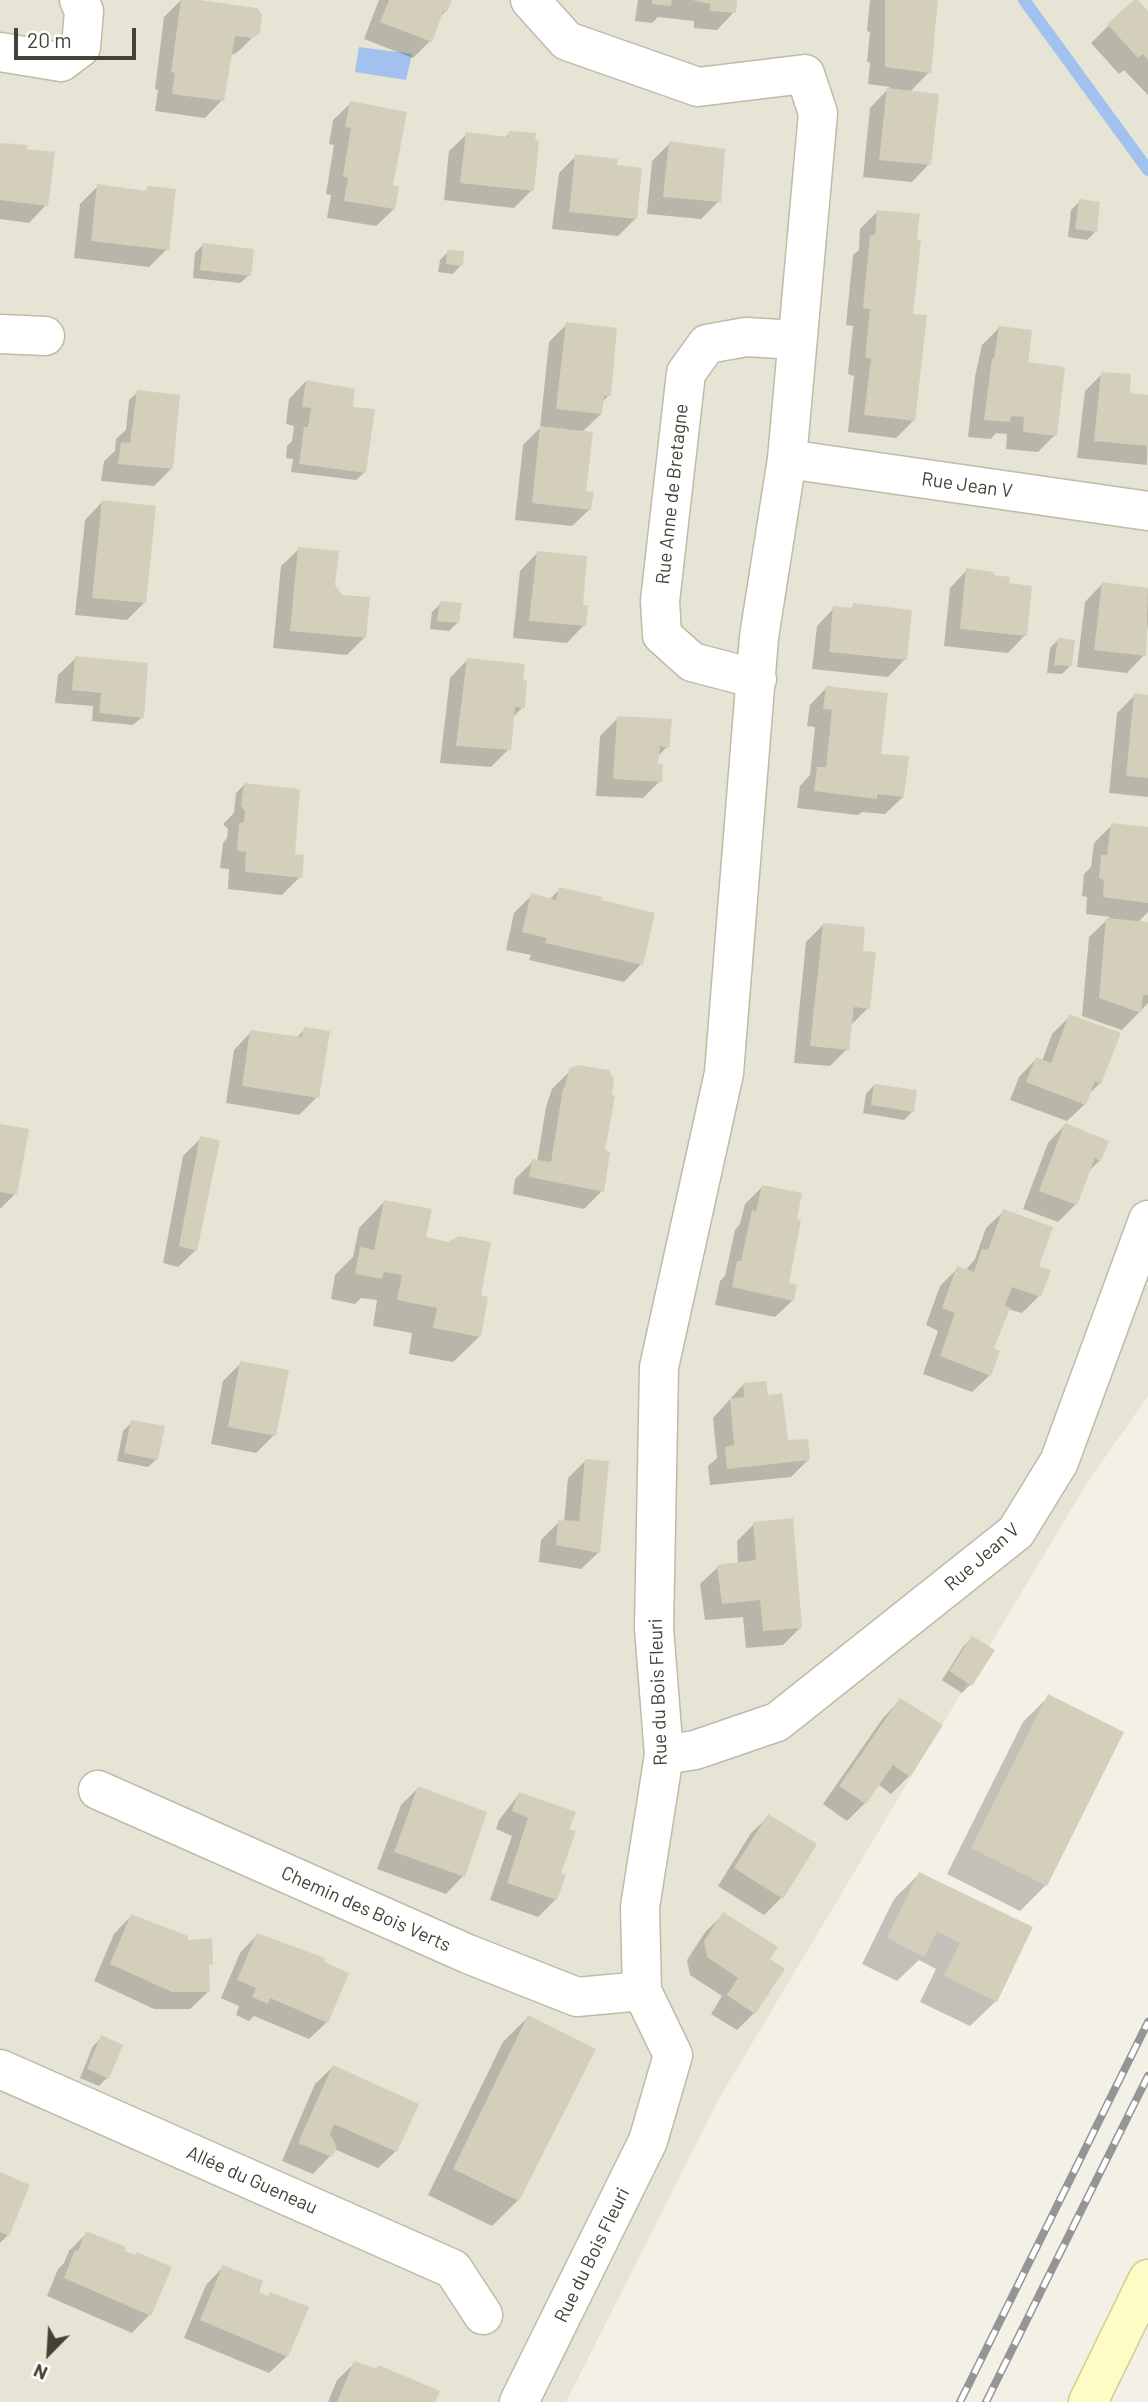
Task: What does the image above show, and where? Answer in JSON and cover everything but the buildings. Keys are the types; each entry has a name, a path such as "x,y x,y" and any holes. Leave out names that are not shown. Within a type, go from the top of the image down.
{"main road":[{"path":"1088,2402 1148,2279"}],"street":[{"path":"0,52 61,62 81,47 84,11 79,0"},
{"path":"530,0 567,41 698,87 805,74 818,113 787,459 759,637 757,679"},
{"path":"0,334 45,335"},
{"name":"Rue Anne de Bretagne","path":"757,679 692,662 662,635 660,601 685,373 707,344 746,337 797,340"},
{"name":"Rue Jean V","path":"787,459 1148,511"},
{"name":"Rue du Bois Fleuri","path":"519,2402 648,2141 673,2055 642,1991 640,1907 664,1755 654,1628 659,1367 724,1073 757,679"},
{"name":"Rue Jean V","path":"664,1755 695,1750 777,1722 1016,1532 1059,1462 1148,1220"},
{"name":"Chemin des Bois Verts","path":"98,1790 468,1954 577,1997 642,1991"},
{"name":"Allée du Gueneau","path":"0,2069 453,2269 483,2315"}],"shaded area":[{"path":"0,0 1148,0 1148,1396 1087,1483 721,2095 566,2402 0,2402"}],"water":[{"path":"359,47 412,54 406,80 355,72"}],"waterway":[{"path":"1024,0 1148,170"}],"railway":[{"path":"960,2402 1148,2022"},
{"path":"986,2402 1148,2076"}]}
